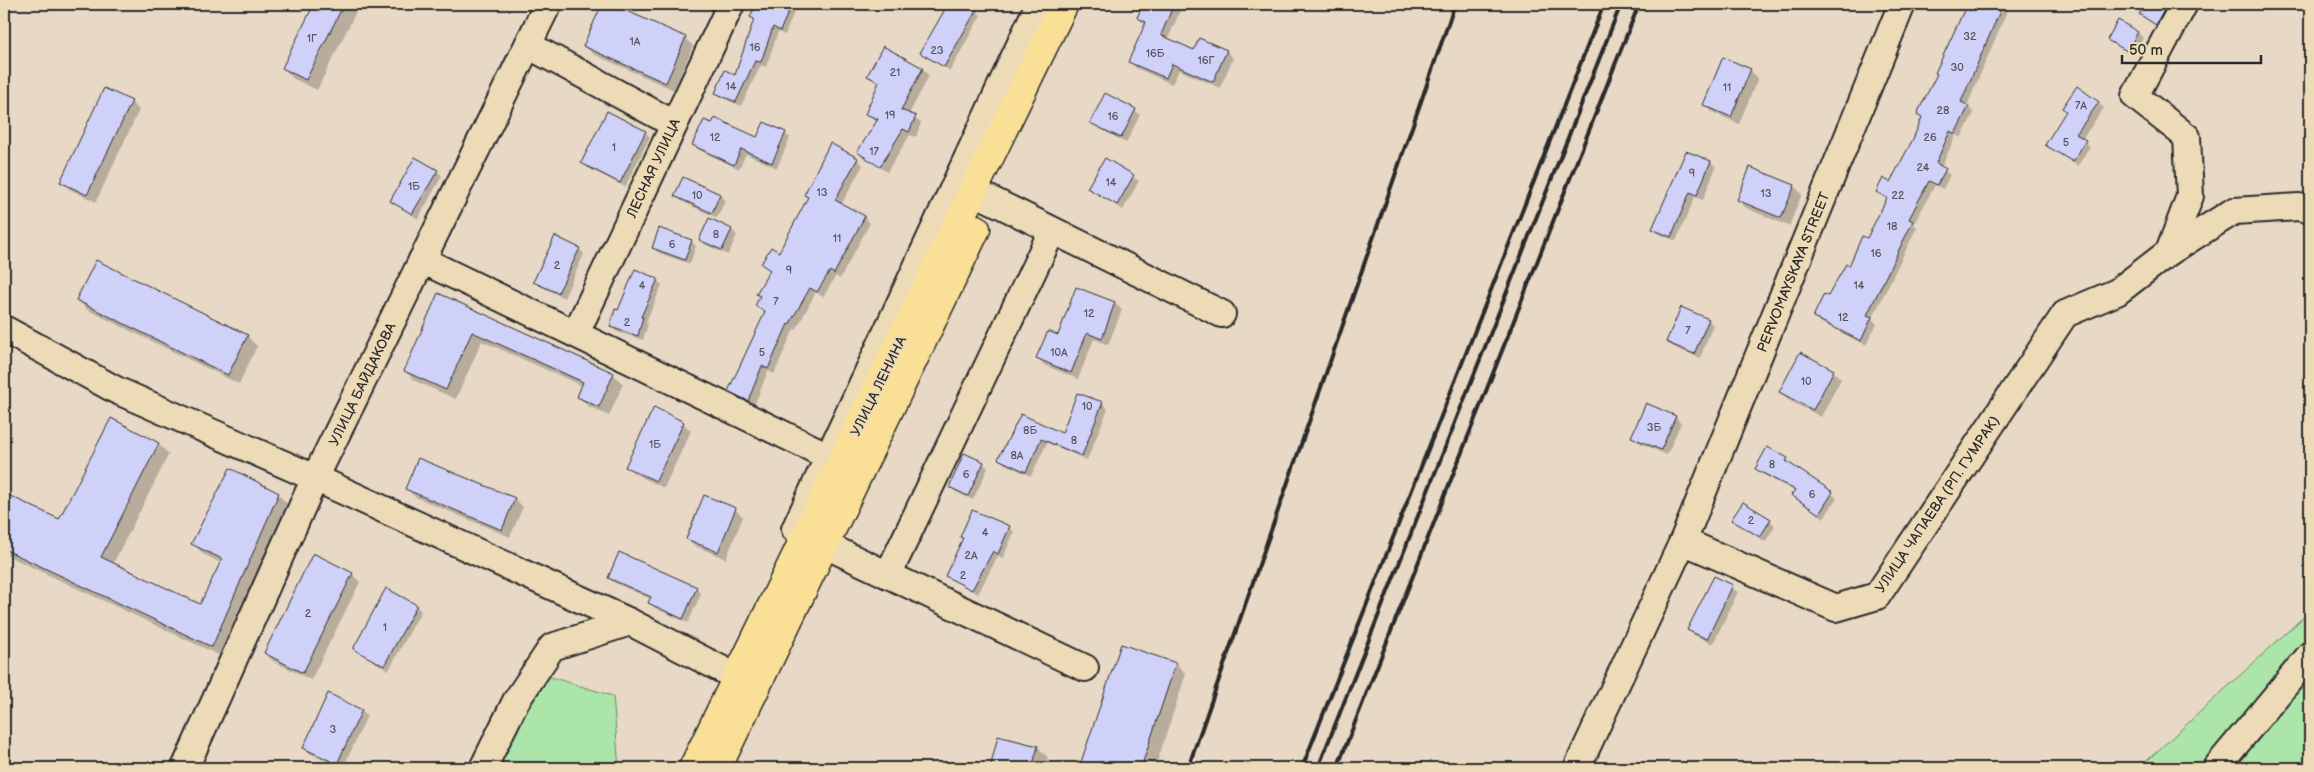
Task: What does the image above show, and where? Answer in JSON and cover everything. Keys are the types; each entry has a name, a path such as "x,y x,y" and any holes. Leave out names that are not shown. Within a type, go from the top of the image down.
{"main road":[{"name":"УЛИЦА ЛЕНИНА","path":"982,195 1064,4"},
{"name":"УЛИЦА ЛЕНИНА","path":"692,768 746,682 982,195 1084,4"},
{"name":"УЛИЦА ЛЕНИНА","path":"717,768 746,682"}],"street":[{"name":"УЛИЦА БАЙДАКОВА","path":"185,768 315,478 548,4"},
{"name":"ЛЕСНАЯ УЛИЦА","path":"576,333 731,4"},
{"name":"УЛИЦА ЛЕНИНА","path":"761,605 828,456 1039,4"},
{"name":"PERVOMAYSKAYA STREET","path":"1577,768 1683,540 1902,4"},
{"path":"2169,252 2190,196 2186,137 2135,96 2184,4"},
{"path":"528,45 674,124"},
{"path":"2169,252 2234,211 2310,189"},
{"path":"982,195 1222,314"},
{"path":"2234,211 2299,207 2310,210"},
{"path":"888,575 1052,231"},
{"name":"УЛИЦА ЧАПАЕВА (РП. ГУМРАК)","path":"1683,540 1836,608 1877,596 2065,314 2117,292 2169,252"},
{"path":"422,260 828,456"},
{"path":"4,329 116,390 315,478 630,622 746,682"},
{"path":"815,541 850,555 888,575 1085,668"},
{"path":"483,768 516,701 552,647 630,622"},
{"path":"2216,768 2310,655"}],"green space":[{"path":"2310,611 2310,768 2139,768"},
{"path":"541,674 613,696 619,768 496,768"}],"building":[{"path":"314,4 344,4 306,80 282,68"},
{"path":"602,4 611,4 686,37 666,83 583,46"},
{"path":"756,4 792,4 780,31 773,27 761,62 755,61 736,102 715,93 725,70 735,75 754,19 750,17"},
{"path":"948,4 968,4 977,9 944,67 920,53"},
{"path":"1143,4 1174,4 1161,35 1194,50 1199,38 1227,50 1213,82 1172,64 1166,78 1128,62 1146,22 1137,18"},
{"path":"1967,4 2003,4 1961,102 1969,106 1955,134 1950,131 1936,163 1946,169 1937,185 1929,181 1909,219 1913,221 1867,315 1872,317 1861,341 1813,317 1824,294 1828,296 1846,264 1849,266 1862,236 1867,238 1887,198 1876,192 1883,178 1890,182 1913,139 1922,117 1917,114 1937,74 1935,73"},
{"path":"2146,4 2167,4 2156,25 2139,14"},
{"path":"2118,20 2138,32 2127,51 2107,40"},
{"path":"883,46 923,68 901,110 916,116 909,132 903,129 880,167 857,152 878,119 865,114 879,82 867,76"},
{"path":"1723,57 1751,69 1731,117 1703,105"},
{"path":"2077,86 2099,102 2076,134 2086,140 2073,162 2045,145 2066,111 2062,108"},
{"path":"104,88 132,101 87,195 60,182"},
{"path":"1105,93 1136,109 1121,138 1090,123"},
{"path":"607,111 646,131 620,183 581,163"},
{"path":"715,118 757,137 764,122 786,132 772,163 741,149 734,165 692,145 704,120 712,123"},
{"path":"830,143 858,158 835,200 865,216 834,274 830,271 817,292 810,288 788,324 768,369 762,366 748,401 728,391 765,312 755,306 760,296 756,294 770,270 761,264 771,247 779,252 808,197 804,195"},
{"path":"1686,151 1711,161 1697,195 1690,192 1671,237 1652,229"},
{"path":"415,157 438,170 412,214 390,201"},
{"path":"1105,158 1134,175 1117,205 1087,188"},
{"path":"1750,167 1795,185 1781,218 1737,200"},
{"path":"683,177 720,194 712,213 674,196"},
{"path":"709,218 732,229 722,250 699,240"},
{"path":"659,228 692,240 685,260 652,248"},
{"path":"555,236 580,248 558,293 533,282"},
{"path":"96,260 248,335 228,375 76,300"},
{"path":"635,269 658,279 641,317 643,317 638,336 610,327 615,309 618,310"},
{"path":"1076,287 1115,302 1102,339 1087,333 1071,373 1036,358 1048,331 1058,335"},
{"path":"438,293 614,373 599,407 577,397 583,382 472,332 446,390 404,371"},
{"path":"1681,307 1709,319 1694,354 1666,342"},
{"path":"1800,352 1834,370 1813,410 1779,392"},
{"path":"1077,393 1103,402 1082,456 1041,439 1026,472 998,459 1021,414 1062,433"},
{"path":"1646,403 1676,416 1661,450 1631,437"},
{"path":"654,407 684,422 656,481 625,467"},
{"path":"111,418 159,443 101,557 200,604 222,559 191,544 230,468 279,493 212,647 4,549 4,493 59,519"},
{"path":"1767,447 1788,458 1786,461 1833,492 1819,514 1791,495 1795,490 1755,469"},
{"path":"964,453 984,462 968,496 949,487"},
{"path":"418,458 515,498 502,530 405,489"},
{"path":"704,495 736,508 718,552 686,539"},
{"path":"1743,502 1771,519 1760,537 1731,520"},
{"path":"972,510 1010,526 998,554 993,551 972,590 945,576 963,538 960,537"},
{"path":"619,552 697,587 683,619 648,603 651,597 608,578"},
{"path":"313,553 353,573 303,673 264,653"},
{"path":"1714,576 1733,585 1707,639 1687,630"},
{"path":"386,588 417,605 384,666 353,649"},
{"path":"1121,644 1176,663 1141,768 1079,768"},
{"path":"328,693 362,710 337,764 303,748"},
{"path":"998,736 1038,746 1032,768 990,768"}],"railway":[{"path":"1188,768 1455,4"},
{"path":"1302,768 1604,4"},
{"path":"1318,768 1621,4"},
{"path":"1337,768 1639,4"}]}
